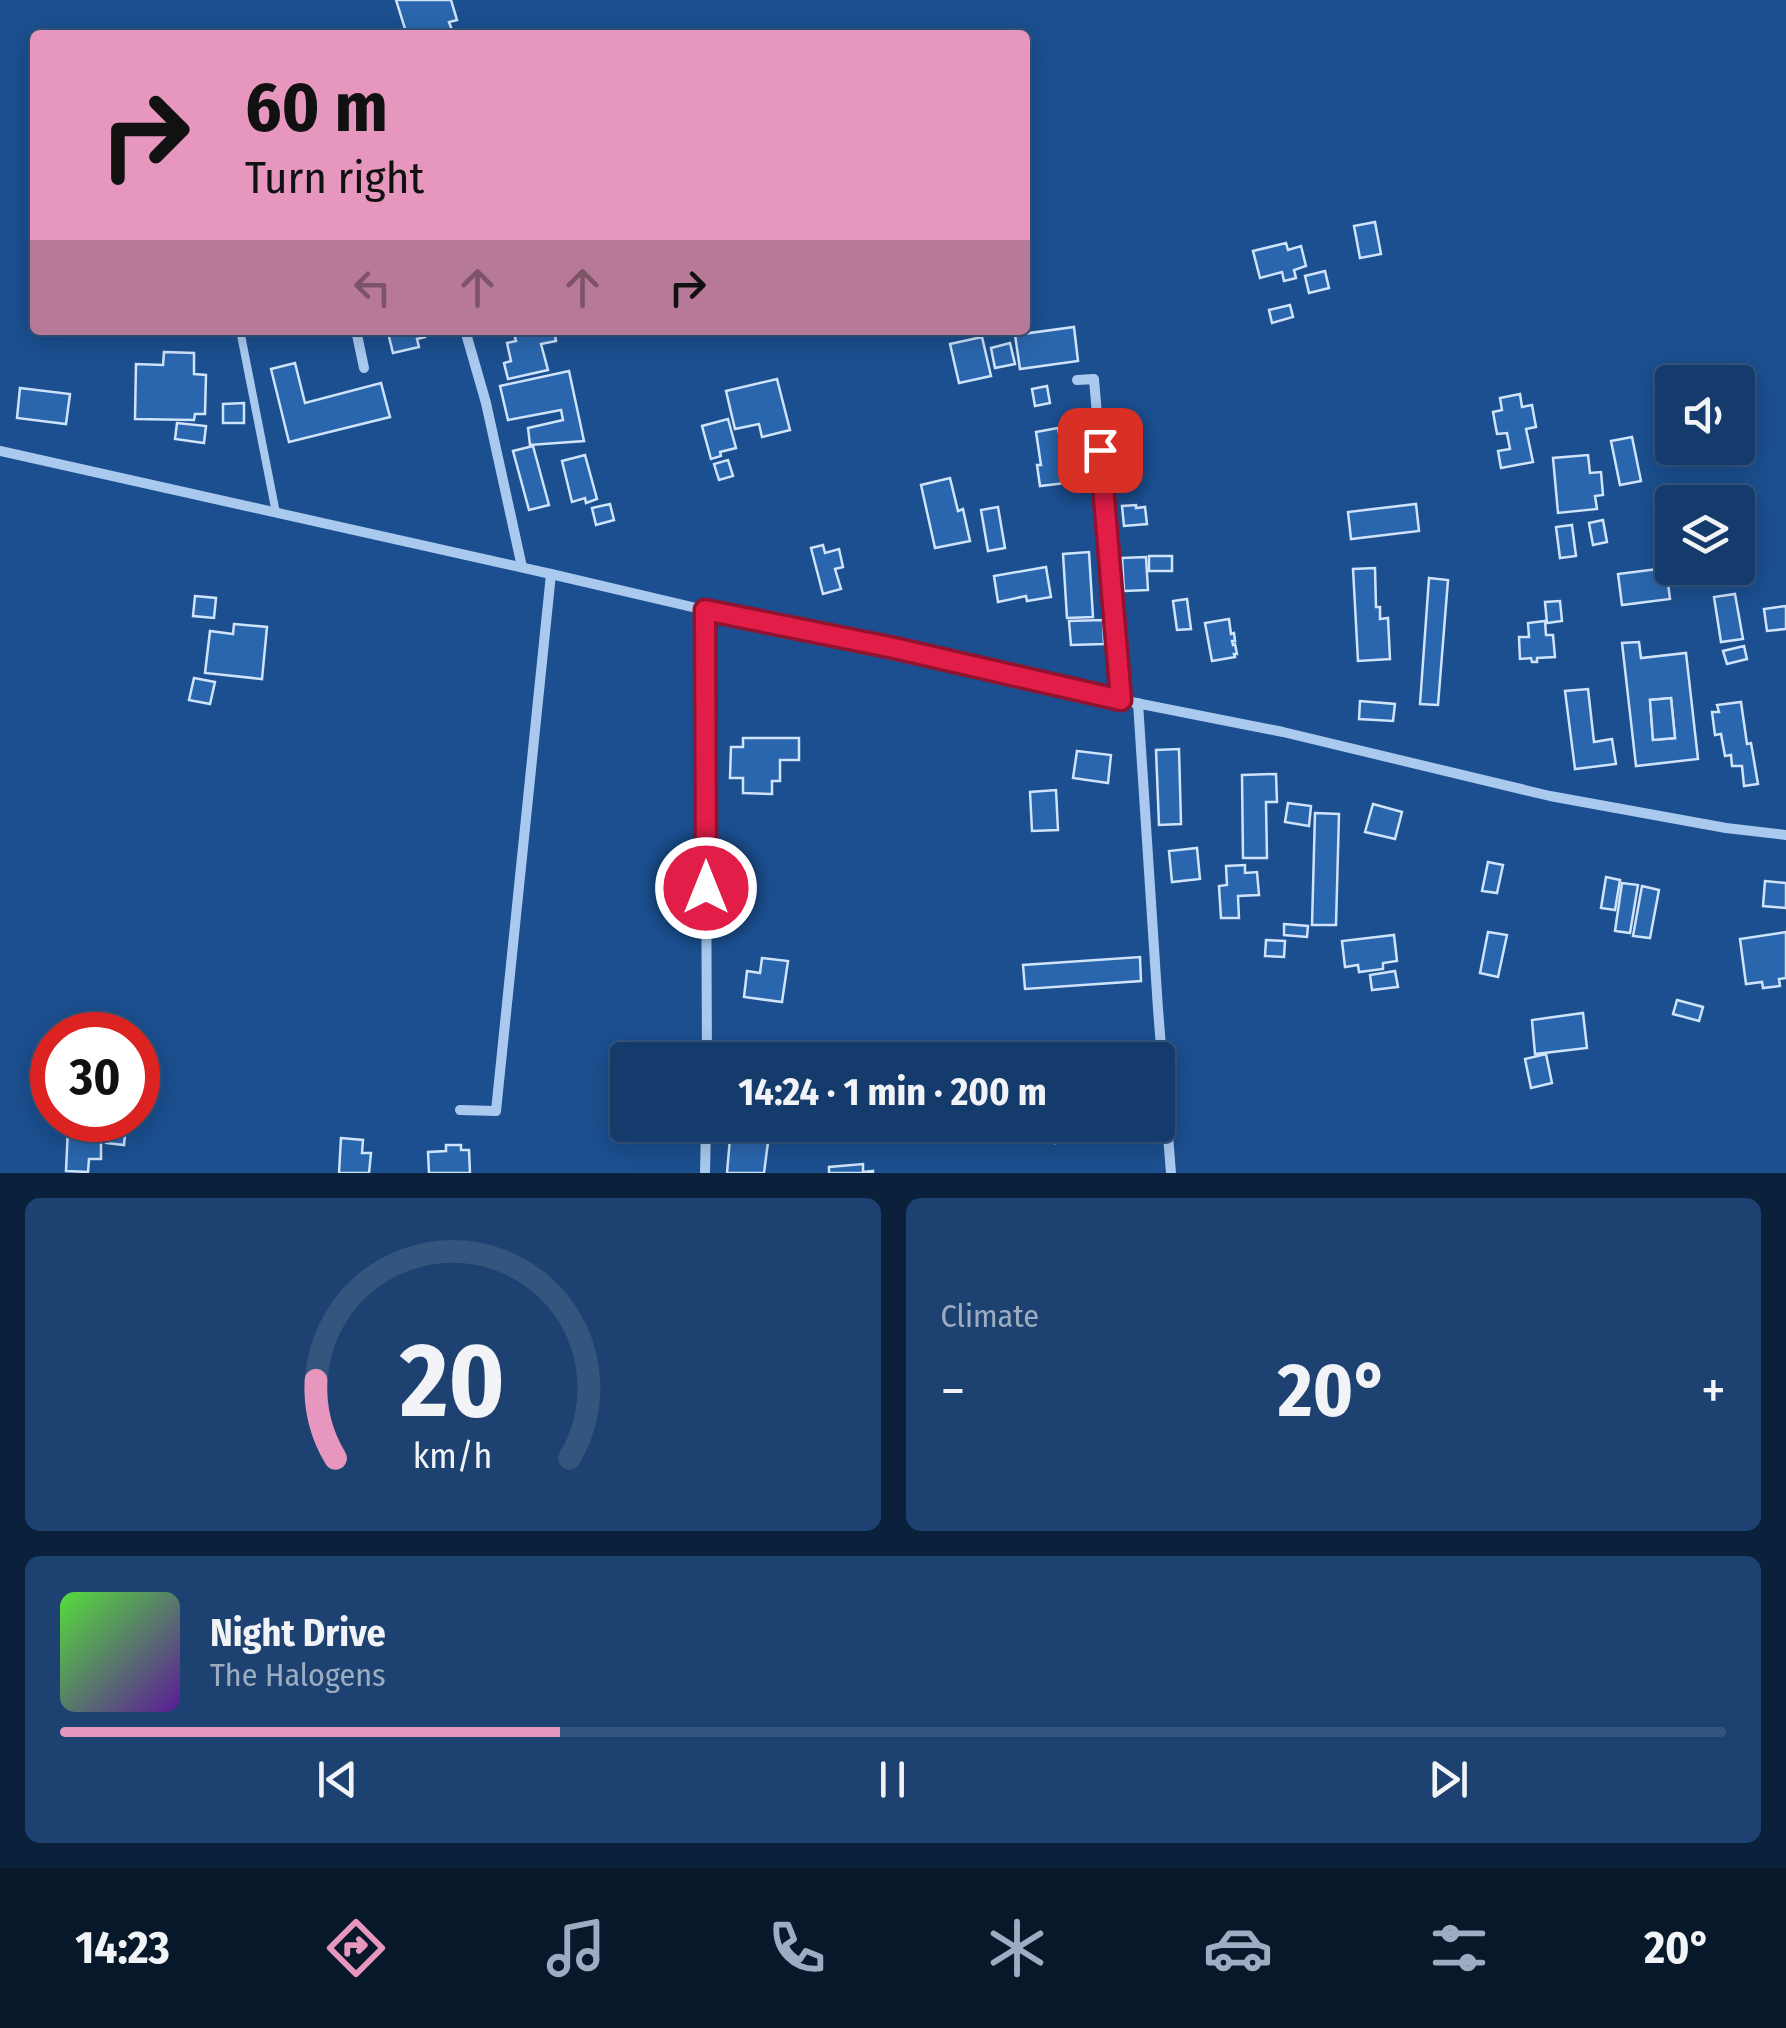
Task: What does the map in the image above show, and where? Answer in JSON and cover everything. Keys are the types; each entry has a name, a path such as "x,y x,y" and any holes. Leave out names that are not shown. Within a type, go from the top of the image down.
{"street":[{"path":"357,335 364,368"},
{"path":"467,335 522,567"},
{"path":"1076,380 1094,379 1121,700"},
{"path":"0,451 705,610 1284,732 1550,796 1786,835"},
{"path":"460,1110 496,1111 552,574"},
{"path":"705,610 707,1042"},
{"path":"1138,703 1171,1173"},
{"path":"705,1173 706,1142"}],"lane":[{"path":"241,335 276,513"}],"building":[{"path":"396,0 451,0 457,20 449,22 452,30 405,30"},
{"path":"1375,222 1381,254 1360,258 1354,226"},
{"path":"1286,243 1288,250 1301,246 1306,266 1294,270 1296,278 1284,281 1282,272 1260,278 1253,251"},
{"path":"1325,271 1329,288 1309,293 1305,276"},
{"path":"1290,305 1293,317 1272,323 1269,310"},
{"path":"1074,327 1078,361 1020,369 1015,335"},
{"path":"388,335 425,335 417,339 419,347 393,353"},
{"path":"514,335 555,335 556,341 541,344 548,370 508,379 504,363 511,361 507,343 516,341"},
{"path":"982,337 991,376 959,383 950,344"},
{"path":"1010,343 1015,364 995,368 991,348"},
{"path":"164,352 194,353 194,374 206,375 205,414 195,414 194,420 135,419 136,364 163,365"},
{"path":"295,363 305,403 381,383 390,417 289,442 271,369"},
{"path":"569,371 584,441 530,445 528,428 563,420 561,410 508,420 500,386"},
{"path":"777,379 790,430 762,437 759,424 735,429 726,391"},
{"path":"1047,386 1050,403 1035,406 1032,389"},
{"path":"20,388 70,394 66,424 17,418"},
{"path":"1520,394 1522,407 1532,405 1536,427 1526,429 1533,462 1501,468 1498,451 1510,449 1507,433 1497,434 1493,412 1502,410 1500,398"},
{"path":"244,403 244,423 223,423 223,404"},
{"path":"728,419 736,448 711,459 702,426"},
{"path":"177,423 206,426 204,443 175,439"},
{"path":"1058,428 1061,443 1071,442 1076,474 1064,475 1066,483 1040,486 1036,432"},
{"path":"1632,437 1641,481 1620,485 1611,441"},
{"path":"533,446 549,505 529,510 513,451"},
{"path":"585,455 597,499 572,502 562,461"},
{"path":"1588,455 1590,473 1601,472 1603,495 1595,496 1597,509 1558,513 1553,458"},
{"path":"728,460 733,476 719,480 714,464"},
{"path":"950,478 958,511 963,509 970,541 935,548 921,485"},
{"path":"610,504 614,520 596,525 592,508"},
{"path":"1416,504 1419,531 1351,539 1348,512"},
{"path":"1122,506 1145,507 1147,524 1124,526"},
{"path":"998,507 1005,548 988,551 981,510"},
{"path":"1603,520 1607,542 1593,545 1589,523"},
{"path":"1572,525 1576,556 1560,558 1556,527"},
{"path":"823,545 825,553 839,549 843,567 835,569 841,589 823,594 811,548"},
{"path":"1089,552 1093,617 1067,618 1063,554"},
{"path":"1149,556 1172,556 1172,571 1149,571"},
{"path":"1146,557 1148,590 1124,591 1122,558"},
{"path":"1046,567 1051,597 1027,601 1026,596 998,602 994,576"},
{"path":"1375,568 1376,607 1380,607 1380,619 1388,618 1390,659 1358,661 1353,569"},
{"path":"1655,569 1655,585 1668,585 1670,599 1622,605 1618,574"},
{"path":"1429,578 1448,580 1438,705 1420,704"},
{"path":"1735,594 1743,639 1721,642 1714,597"},
{"path":"195,596 216,598 214,618 193,616"},
{"path":"1187,599 1191,629 1177,630 1173,601"},
{"path":"1560,601 1562,621 1547,623 1545,602"},
{"path":"1786,606 1786,629 1767,631 1764,609"},
{"path":"1229,619 1237,654 1212,661 1205,623"},
{"path":"1103,620 1104,644 1071,645 1069,621"},
{"path":"1545,621 1546,635 1553,635 1555,657 1537,658 1537,662 1520,659 1519,637 1529,637 1528,623"},
{"path":"234,624 267,627 262,679 205,673 210,631 233,634"},
{"path":"1639,642 1641,658 1686,653 1698,759 1636,766 1622,643","holes":["1671,698 1675,738 1653,740 1650,700"]},
{"path":"1744,646 1747,659 1727,664 1723,651"},
{"path":"194,678 215,682 210,704 189,700"},
{"path":"1588,689 1594,742 1612,739 1616,764 1575,769 1565,691"},
{"path":"1671,698 1675,738 1653,740 1650,700"},
{"path":"1360,701 1395,704 1393,721 1359,719"},
{"path":"1741,702 1758,784 1744,786 1742,766 1732,766 1731,755 1725,756 1721,734 1715,735 1712,712 1719,712 1717,705"},
{"path":"743,738 799,738 799,760 780,760 780,781 772,781 772,794 743,793 743,778 730,778 731,747 743,747"},
{"path":"1179,749 1181,824 1159,825 1156,750"},
{"path":"1077,751 1111,755 1108,783 1073,778"},
{"path":"1276,774 1277,802 1266,802 1267,858 1243,858 1242,775"},
{"path":"1056,790 1058,830 1032,831 1030,792"},
{"path":"1288,803 1311,806 1309,826 1285,822"},
{"path":"1373,804 1402,812 1395,839 1365,832"},
{"path":"1315,813 1339,814 1336,925 1312,925"},
{"path":"1197,848 1200,879 1172,882 1169,851"},
{"path":"1488,862 1503,865 1497,893 1482,891"},
{"path":"1245,865 1245,873 1257,872 1259,895 1238,896 1239,918 1221,918 1219,886 1227,885 1226,866"},
{"path":"1606,877 1620,880 1615,910 1601,908"},
{"path":"1765,881 1786,883 1786,908 1763,906"},
{"path":"1622,883 1638,885 1630,933 1615,931"},
{"path":"1642,886 1659,890 1650,938 1633,936"},
{"path":"1284,924 1308,926 1307,937 1284,935"},
{"path":"1488,932 1507,935 1498,977 1480,973"},
{"path":"1786,932 1786,978 1779,979 1780,986 1746,984 1740,939"},
{"path":"1394,935 1397,961 1383,963 1383,969 1359,972 1358,965 1345,967 1342,941"},
{"path":"1266,940 1285,941 1284,957 1265,956"},
{"path":"1140,957 1141,981 1025,989 1023,965"},
{"path":"762,958 788,961 782,1002 744,997 747,971 760,973"},
{"path":"1395,971 1398,987 1372,990 1370,975"},
{"path":"1677,1000 1703,1007 1699,1021 1673,1014"},
{"path":"1583,1013 1587,1048 1535,1054 1532,1020"},
{"path":"1546,1054 1552,1083 1531,1088 1525,1059"},
{"path":"341,1138 363,1140 362,1153 371,1153 369,1173 339,1173"},
{"path":"67,1142 101,1142 101,1159 89,1159 88,1172 66,1171"},
{"path":"730,1142 768,1142 764,1173 727,1173"},
{"path":"446,1145 461,1145 461,1150 469,1150 470,1173 429,1173 428,1152 446,1151"},
{"path":"863,1164 863,1172 873,1173 829,1173 829,1167"}],"route":[{"path":"706,888 705,610 1121,700 1100,450"}]}
